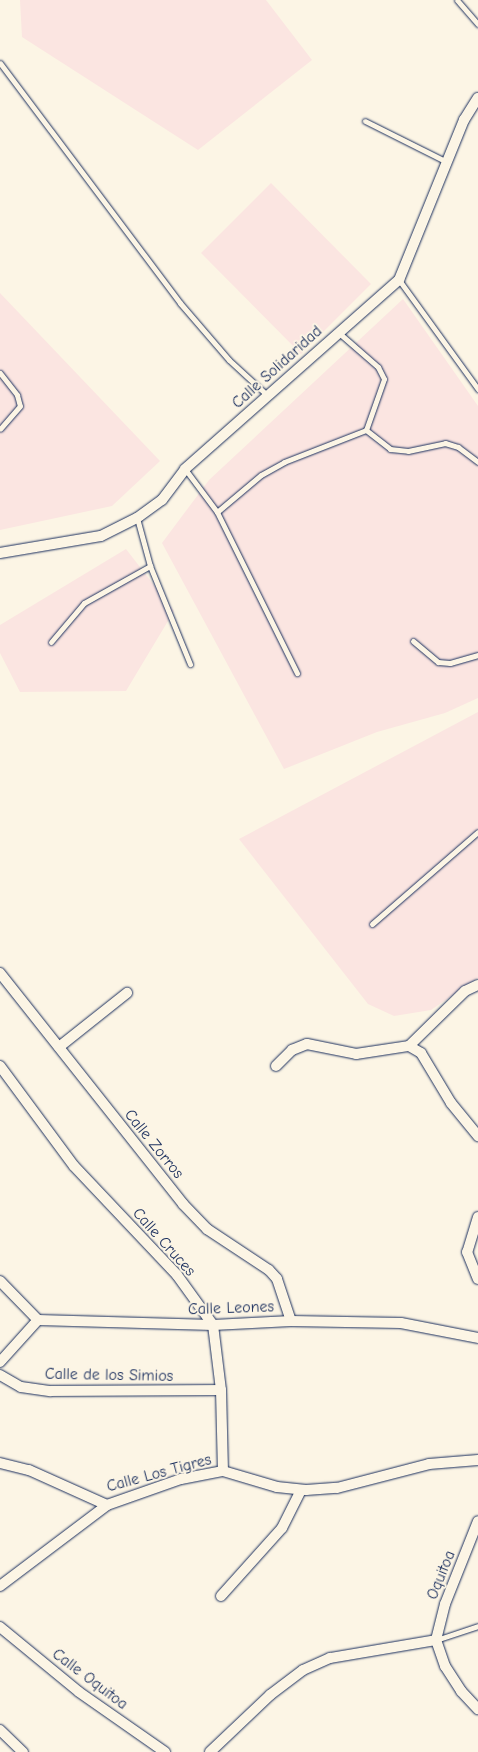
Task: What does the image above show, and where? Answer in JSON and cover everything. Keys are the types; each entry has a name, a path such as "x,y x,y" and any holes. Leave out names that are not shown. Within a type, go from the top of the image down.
{"street":[{"name":"Calle Solidaridad","path":"0,553 101,536 137,518 162,500 185,469 399,280 464,120 478,98"},
{"name":"Calle Zorros","path":"0,973 183,1204 207,1229 269,1270 277,1279 291,1321"},
{"path":"276,1066 292,1050 306,1044 356,1054 409,1046 465,991 478,985"},
{"path":"59,1047 126,993"},
{"path":"409,1046 422,1053 451,1103 478,1136"},
{"name":"Calle Cruces","path":"0,1066 74,1166 177,1276 213,1325 221,1390 223,1470"},
{"path":"478,1217 467,1252 478,1279"},
{"path":"0,1281 38,1320 0,1362"},
{"name":"Calle Leones","path":"38,1320 213,1325 291,1321 401,1323 478,1338"},
{"name":"Calle de los Simios","path":"0,1375 20,1387 51,1391 221,1390"},
{"name":"Calle Los Tigres","path":"0,1463 29,1470 107,1505 181,1479 223,1470 277,1487 301,1490 338,1488 429,1464 478,1460"},
{"path":"222,1596 282,1528 301,1490"},
{"path":"0,1586 107,1505"},
{"name":"Oquitoa","path":"436,1640 445,1604 478,1521"},
{"name":"Calle Oquitoa","path":"0,1627 78,1692 165,1752"},
{"path":"210,1752 270,1694 304,1670 330,1658 436,1640 445,1666 461,1691 478,1709"},
{"path":"0,1730 23,1752"}],"lane":[{"path":"457,0 478,24"},
{"path":"0,63 180,303 229,360 268,396"},
{"path":"365,121 448,162"},
{"path":"399,280 478,389"},
{"path":"217,512 261,475 293,458 366,430 384,379 378,367 338,333"},
{"path":"0,373 17,395 20,406 0,429"},
{"path":"366,430 390,450 408,451 445,443 458,447 478,462"},
{"path":"185,469 217,512 296,673"},
{"path":"137,518 150,566 190,664"},
{"path":"51,642 84,603 150,566"},
{"path":"413,641 438,662 450,663 478,655"},
{"path":"372,924 478,832"},
{"path":"436,1640 478,1626"}],"shaded area":[{"path":"20,0 266,0 312,60 198,150 22,37"},
{"path":"271,183 371,284 301,354 201,253"},
{"path":"0,293 160,461 112,506 0,530"},
{"path":"403,299 478,406 478,698 445,713 377,732 284,769 162,543 209,480"},
{"path":"126,549 174,611 126,691 20,692 0,653 0,625"},
{"path":"478,712 478,978 431,1010 394,1016 368,1004 239,839"}]}
